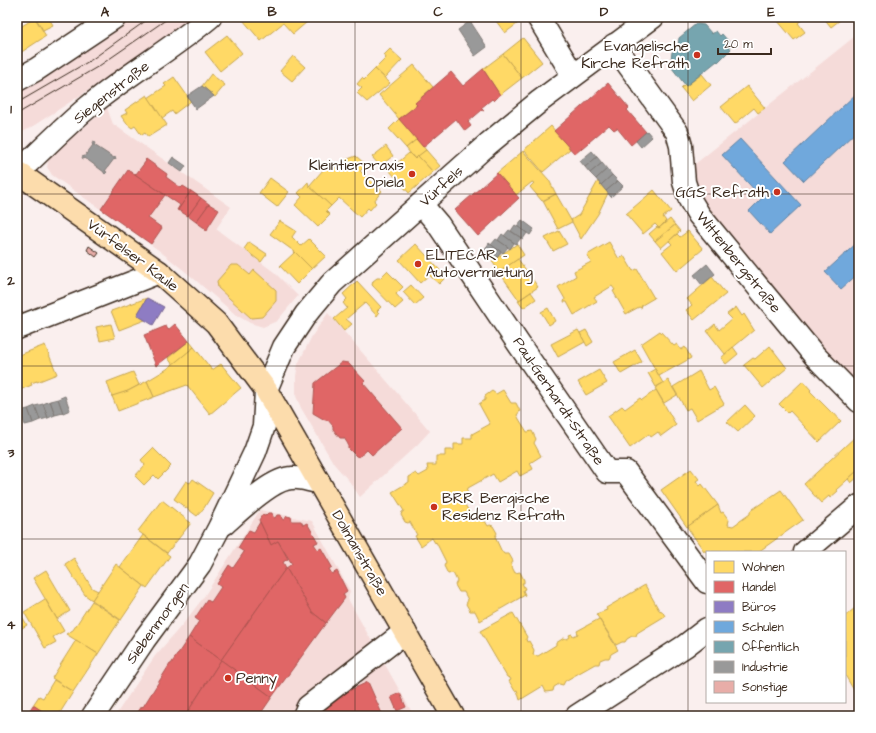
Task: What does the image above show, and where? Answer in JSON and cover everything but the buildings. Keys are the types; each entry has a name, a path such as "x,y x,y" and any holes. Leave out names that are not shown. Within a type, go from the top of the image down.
{"main road":[{"name":"Vürfelser Kaule","path":"17,172 159,272 216,323 266,390"},
{"name":"Dolmanstraße","path":"266,390 453,716"}],"street":[{"path":"17,80 37,69 115,17"},
{"name":"Siegenstraße","path":"17,172 87,108 134,72 189,35 210,17"},
{"path":"538,17 573,76"},
{"name":"Vürfels","path":"266,390 284,347 306,314 332,283 488,144 540,101 653,17"},
{"name":"Wittenbergstraße","path":"614,45 677,132 681,146 684,182 690,200 700,215 816,356 859,401"},
{"name":"Paul-Gerhardt-Straße","path":"421,204 438,224 607,472 626,472 706,581"},
{"path":"17,328 159,272"},
{"name":"Siebenmorgen","path":"94,716 144,640 200,564 255,452 264,426 266,390"},
{"name":"Siebenmorgen","path":"218,528 268,487 284,478 292,477 319,482"},
{"path":"806,551 859,506"},
{"path":"577,716 685,646 706,630"},
{"path":"304,716 308,707 405,632"}],"shaded area":[{"path":"137,17 193,17 118,71 17,135 17,93"},
{"name":"GGS Refrath","path":"859,33 859,386 821,351 699,201 690,168"},
{"path":"107,108 113,124 231,207 216,229 274,272 298,296 277,321 263,327 250,323 236,315 157,249 52,175 47,167 49,157"},
{"path":"328,313 430,431 417,445 360,497 349,481 334,464 301,408 296,396 296,376 298,364 312,336"},
{"path":"260,510 312,521 350,591 348,599 414,716 115,716 155,656 203,598"}],"tram line":[{"path":"17,103 91,60 151,17"},
{"path":"17,114 99,66 170,17"}],"place":[{"name":"Evangelische Kirche Refrath","path":"697,55"},
{"name":"Kleintierpraxis Opiela","path":"412,174"},
{"name":"GGS Refrath","path":"777,192"},
{"name":"ELITECAR - Autovermietung","path":"418,264"},
{"name":"BRR Bergische Residenz Refrath","path":"434,507"},
{"name":"Penny","path":"228,678"}]}
